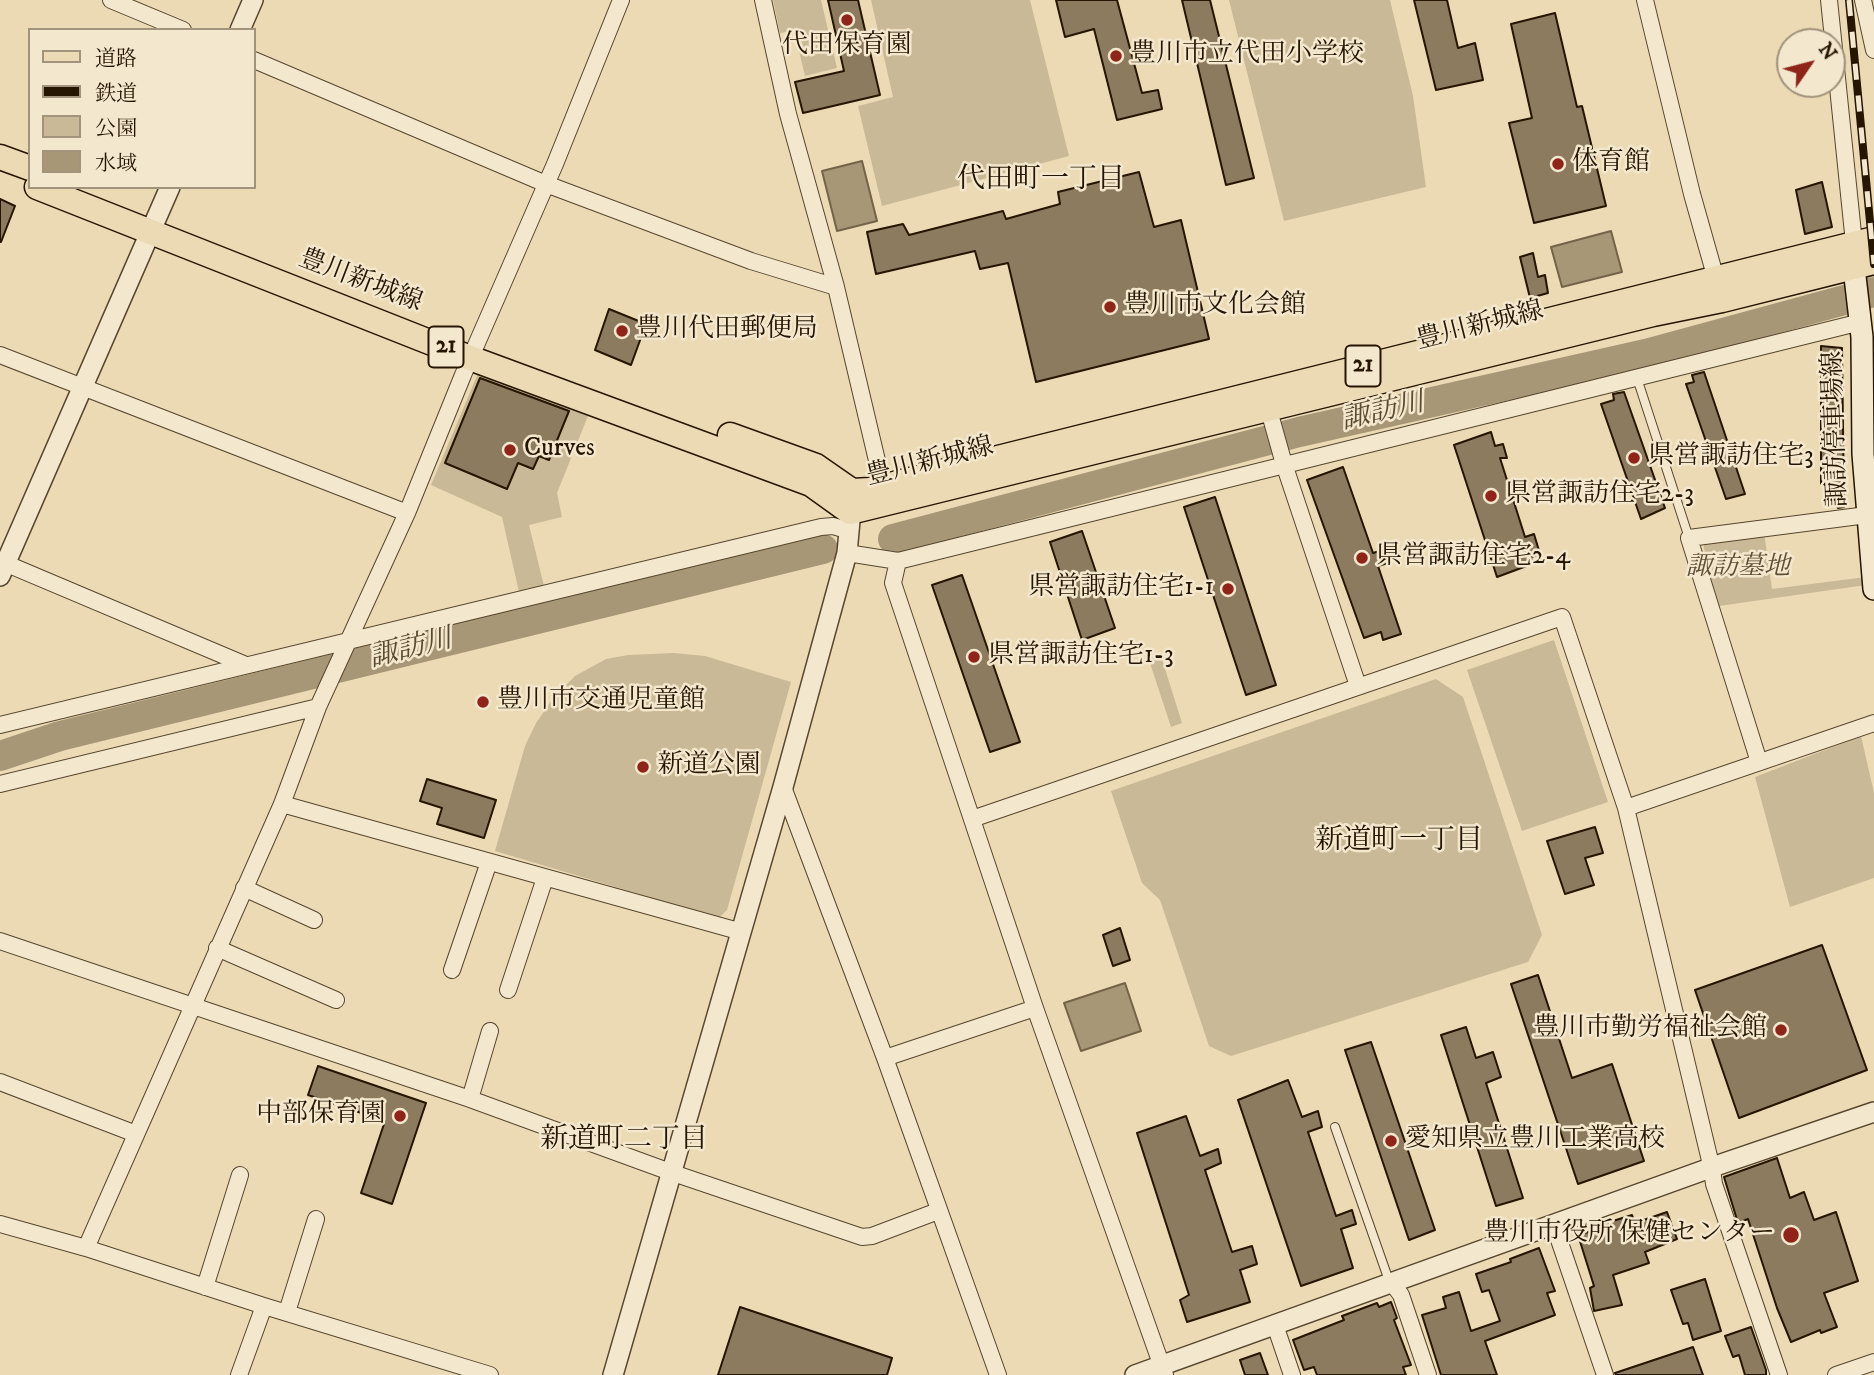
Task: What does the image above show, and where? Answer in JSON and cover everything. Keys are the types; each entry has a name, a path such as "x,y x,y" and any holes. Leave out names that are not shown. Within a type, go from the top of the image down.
{"main road":[{"path":"0,157 28,167"},
{"path":"0,173 28,183"},
{"name":"豊川新城線","path":"43,189 154,224 473,351 816,467 850,511"},
{"name":"豊川新城線","path":"82,189 154,224"},
{"name":"豊川新城線","path":"850,511 1653,314 1864,241"},
{"name":"豊川新城線","path":"1719,289 1861,269"},
{"name":"諏訪停車場線","path":"1861,269 1863,454 1874,589"},
{"name":"豊川新城線","path":"850,511 883,486 1268,408"}],"street":[{"path":"111,0 178,28"},
{"path":"241,28 253,0"},
{"path":"86,1248 282,803 320,702 407,513 621,0"},
{"path":"763,0 788,114 836,287 883,486"},
{"path":"1645,0 1692,194 1719,289"},
{"path":"1829,0 1864,241"},
{"path":"1863,0 1874,50"},
{"path":"256,61 546,184 751,261 836,287"},
{"path":"169,189 84,387 2,567 246,665"},
{"path":"846,553 898,561 1282,457 1637,377 1860,316"},
{"path":"0,355 407,513"},
{"path":"1268,408 1358,686"},
{"path":"613,1375 783,787 846,553 850,511"},
{"path":"0,725 833,526 850,511"},
{"path":"1759,762 1689,538 1867,515"},
{"path":"898,561 893,583 1035,1008 1163,1370"},
{"path":"972,819 1562,617 1626,808 1714,1184 1779,1375"},
{"path":"0,784 320,702"},
{"path":"1626,808 1874,723"},
{"path":"783,787 885,1058 998,1375"},
{"path":"282,803 742,932"},
{"path":"452,970 489,862"},
{"path":"508,990 545,878"},
{"path":"244,888 314,920"},
{"path":"0,940 470,1099 673,1173 862,1237 873,1236 938,1211"},
{"path":"217,948 336,1000"},
{"path":"885,1058 1035,1008"},
{"path":"470,1099 490,1031"},
{"path":"0,1082 136,1135"},
{"path":"1135,1375 1163,1370 1275,1325 1874,1112"},
{"path":"205,1287 240,1175"},
{"path":"287,1312 316,1219"},
{"path":"0,1224 86,1248 490,1375"},
{"path":"1554,1225 1605,1375"},
{"path":"1393,1284 1401,1295 1428,1375"},
{"path":"239,1375 264,1306"},
{"path":"1275,1325 1292,1375"},
{"path":"1836,1375 1874,1362"}],"lane":[{"path":"1637,377 1689,538"},
{"path":"1335,1126 1387,1275 1393,1284"}],"green space":[{"path":"773,0 821,0 837,68 805,76 794,31 780,33"},
{"path":"871,0 1030,0 1069,156 882,206 858,106 893,97"},
{"path":"1229,0 1390,0 1413,96 1426,187 1284,221"},
{"name":"Curves","path":"479,371 588,416 557,493 562,517 529,525 544,586 519,592 502,517 431,485"},
{"name":"諏訪墓地","path":"1764,532 1772,589 1866,577 1866,585 1712,607 1703,540"},
{"path":"1554,640 1608,802 1522,831 1467,670"},
{"name":"新道公園","path":"674,653 705,656 791,682 727,910 719,918 495,851 525,746 536,723 555,696 575,676 606,659"},
{"path":"1161,656 1182,723 1171,727 1149,660"},
{"path":"1436,679 1463,697 1542,935 1528,962 1231,1056 1209,1046 1160,900 1142,883 1111,791"},
{"path":"1861,736 1874,793 1874,878 1790,907 1755,777"}],"water":[{"path":"862,161 877,221 837,231 822,171"},
{"path":"1611,231 1622,272 1562,287 1551,247"},
{"path":"1125,983 1141,1031 1081,1051 1064,1003"}],"building":[{"path":"828,0 858,0 880,95 803,113 795,82 844,71"},
{"path":"1056,0 1117,0 1142,93 1158,90 1162,109 1117,120 1094,29 1065,37"},
{"path":"1182,0 1210,0 1254,178 1226,185"},
{"path":"1414,0 1447,0 1458,48 1475,43 1483,80 1436,90"},
{"name":"体育館","path":"1555,13 1577,107 1582,106 1606,206 1534,223 1509,123 1532,118 1511,24"},
{"name":"豊川市文化会館","path":"1139,172 1154,227 1181,220 1209,339 1036,382 1008,263 980,269 975,251 876,274 867,232 903,224 909,235 1003,211 1006,219 1060,204 1058,192"},
{"path":"1822,182 1832,227 1805,234 1796,190"},
{"path":"0,199 15,206 1,242 0,242"},
{"path":"1533,253 1538,277 1545,275 1548,293 1530,298 1520,257"},
{"path":"609,309 646,324 631,365 595,350"},
{"path":"1821,346 1842,348 1844,507 1838,508 1831,484 1821,484"},
{"path":"1704,372 1745,494 1726,499 1686,384 1694,382 1692,375"},
{"path":"480,378 569,411 549,460 539,456 533,469 518,463 507,489 445,463"},
{"name":"県営諏訪住宅3","path":"1624,392 1665,508 1641,519 1601,404 1614,400 1613,394"},
{"name":"県営諏訪住宅2-3","path":"1491,432 1495,446 1503,444 1507,458 1500,458 1525,537 1534,534 1540,554 1531,557 1532,564 1497,577 1454,445"},
{"name":"県営諏訪住宅2-4","path":"1343,467 1373,553 1386,549 1391,562 1378,566 1401,634 1383,640 1381,632 1364,638 1307,480"},
{"name":"県営諏訪住宅1-1","path":"1215,497 1276,685 1246,695 1184,507"},
{"path":"1082,531 1115,628 1082,640 1050,542"},
{"name":"県営諏訪住宅1-3","path":"962,575 1020,742 990,752 932,585"},
{"path":"427,779 496,800 484,838 437,824 442,808 420,801"},
{"path":"1595,827 1603,853 1585,858 1594,885 1565,894 1547,841"},
{"path":"1120,928 1130,960 1113,966 1103,935"},
{"name":"豊川市勤労福祉会館","path":"1822,945 1867,1070 1739,1118 1695,990"},
{"path":"1538,975 1572,1078 1612,1064 1644,1161 1578,1184 1511,984"},
{"path":"1466,1027 1476,1058 1493,1052 1501,1077 1486,1083 1523,1198 1496,1206 1441,1035"},
{"path":"1371,1042 1435,1230 1409,1240 1345,1050"},
{"path":"318,1066 426,1103 392,1204 361,1193 385,1121 308,1095"},
{"path":"1288,1080 1302,1117 1318,1111 1322,1127 1308,1132 1336,1216 1352,1210 1356,1224 1341,1229 1353,1268 1301,1286 1238,1100"},
{"path":"1186,1116 1200,1156 1218,1149 1221,1163 1205,1170 1232,1252 1252,1246 1257,1264 1240,1270 1250,1302 1187,1322 1180,1300 1189,1295 1137,1133"},
{"path":"1777,1158 1790,1198 1804,1192 1814,1220 1836,1212 1858,1281 1824,1293 1837,1327 1821,1333 1820,1330 1791,1342 1748,1219 1738,1223 1724,1177"},
{"path":"1667,1212 1677,1239 1645,1252 1649,1263 1613,1275 1622,1305 1594,1311 1590,1288 1594,1286 1578,1235 1598,1229 1596,1225 1612,1220 1632,1215 1635,1223"},
{"path":"1539,1248 1555,1291 1547,1293 1555,1315 1485,1341 1497,1375 1441,1375 1422,1315 1446,1308 1443,1297 1459,1292 1471,1331 1500,1321 1489,1290 1482,1292 1476,1274 1511,1262 1510,1259"},
{"path":"1705,1279 1721,1331 1693,1340 1688,1323 1683,1324 1671,1290"},
{"path":"1391,1302 1397,1318 1394,1320 1411,1365 1403,1367 1406,1375 1317,1375 1314,1367 1304,1370 1293,1340 1344,1320 1342,1316 1377,1303 1379,1307"},
{"path":"740,1307 892,1358 887,1375 718,1375"},
{"path":"1751,1327 1766,1375 1745,1375 1739,1355 1733,1357 1725,1336"},
{"path":"1693,1347 1703,1375 1615,1373"},
{"path":"1260,1353 1268,1375 1245,1375 1240,1360"}],"waterway":[{"name":"諏訪川","path":"893,539 1299,432 1646,354 1874,292"},
{"name":"諏訪川","path":"0,756 60,736 823,549"}],"railway":[{"path":"1849,0 1874,264"}],"place":[{"name":"代田保育園","path":"847,20"},
{"name":"豊川市立代田小学校","path":"1116,56"},
{"name":"体育館","path":"1558,164"},
{"name":"豊川市文化会館","path":"1110,307"},
{"name":"豊川代田郵便局","path":"622,331"},
{"name":"Curves","path":"510,450"},
{"name":"県営諏訪住宅3","path":"1634,458"},
{"name":"県営諏訪住宅2-3","path":"1491,496"},
{"name":"県営諏訪住宅2-4","path":"1362,558"},
{"name":"県営諏訪住宅1-1","path":"1228,589"},
{"name":"県営諏訪住宅1-3","path":"974,657"},
{"name":"豊川市交通児童館","path":"483,702"},
{"name":"新道公園","path":"643,767"},
{"name":"豊川市勤労福祉会館","path":"1781,1030"},
{"name":"中部保育園","path":"400,1116"},
{"name":"愛知県立豊川工業高校","path":"1391,1141"},
{"name":"豊川市役所 保健センター","path":"1791,1235"}],"district":[{"name":"代田町一丁目","path":"1041,181"},
{"name":"新道町一丁目","path":"1399,842"},
{"name":"新道町二丁目","path":"624,1141"}]}
